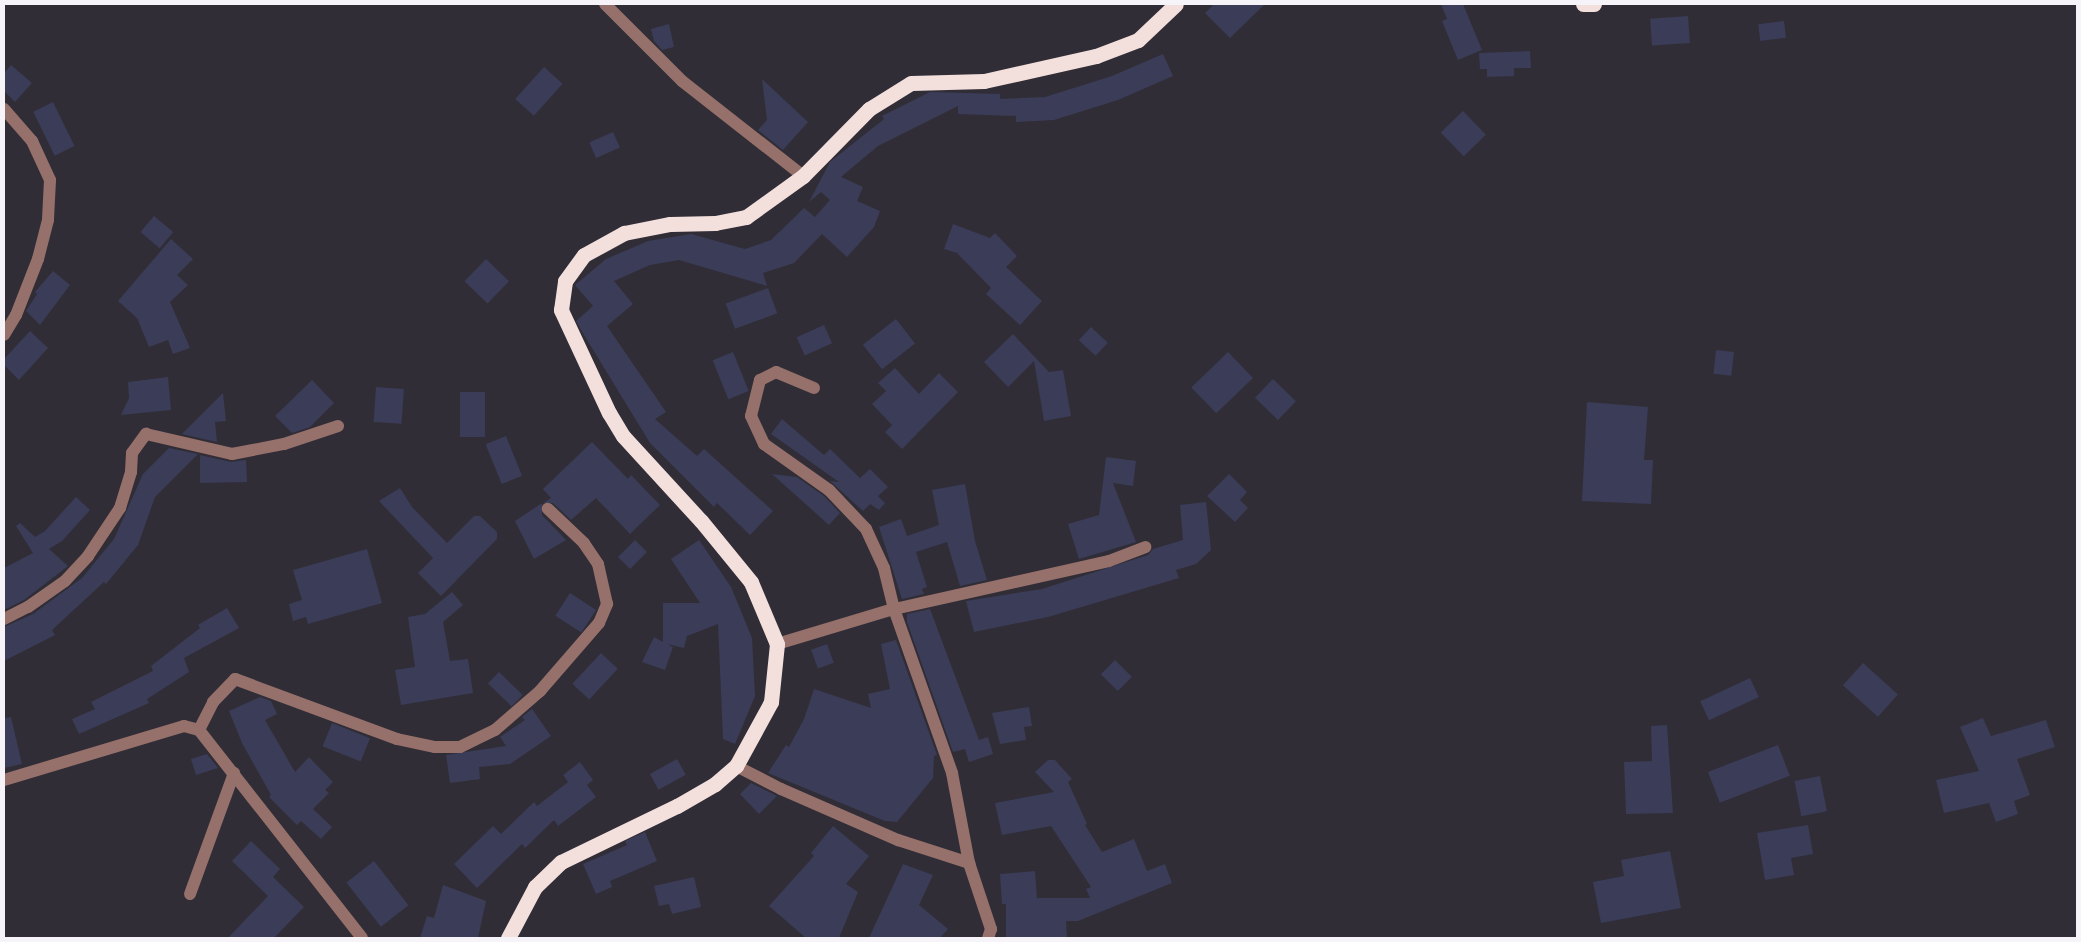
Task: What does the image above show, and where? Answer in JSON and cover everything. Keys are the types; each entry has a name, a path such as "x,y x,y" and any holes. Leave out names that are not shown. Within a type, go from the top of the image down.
{"highway":[{"path":"508,938 534,887 561,862 677,806 715,784 736,766 771,702 777,644 751,582 701,521 623,436 561,310 561,293 565,281 584,255 624,233 670,224 715,223 746,217 803,176 869,109 911,83 984,81 1096,56 1138,40 1176,4"},
{"path":"1583,4 1594,4"}],"street":[{"path":"605,4 682,80 803,176"},
{"path":"4,109 32,141 50,180 48,220 38,259 16,315 4,335"},
{"path":"814,388 776,372 760,380 751,416 764,444 829,490 866,529 884,568 894,610 952,772 969,863 991,929 988,938"},
{"path":"4,619 28,607 65,581 88,556 120,508 131,472 132,453 146,434 232,454 284,444 338,426"},
{"path":"200,730 213,702 235,679 397,739 435,747 460,747 495,730 540,691 598,623 607,604 598,564 584,543 548,510"},
{"path":"777,644 894,610 1109,561 1145,547"},
{"path":"4,780 184,726 200,730 362,938"},
{"path":"736,766 781,789 898,840 969,863"},
{"path":"190,894 234,774"}],"building":[{"path":"1214,4 1265,4 1230,38 1205,13"},
{"path":"1441,4 1463,4 1482,50 1458,60 1442,21 1447,19"},
{"path":"1688,16 1690,43 1652,46 1650,19"},
{"path":"1784,21 1786,38 1760,41 1758,24"},
{"path":"669,24 674,47 662,50 654,41 651,29"},
{"path":"1530,51 1531,68 1514,68 1514,76 1487,77 1487,69 1480,69 1479,53"},
{"path":"1163,54 1173,76 1118,100 1054,120 1016,122 1016,116 958,114 958,106 878,146 841,177 863,187 857,201 880,211 874,227 847,257 822,234 794,263 763,273 767,286 679,260 650,265 614,281 633,304 607,326 666,412 655,419 697,456 704,449 773,511 750,535 717,503 714,507 650,443 576,321 593,306 575,285 606,259 648,241 691,234 745,249 771,240 804,208 815,217 830,200 821,192 809,202 830,162 884,119 882,116 930,92 1000,94 1000,99 1045,97 1112,76"},
{"path":"11,65 32,83 15,102 4,91 4,73"},
{"path":"544,67 563,84 534,116 515,99"},
{"path":"762,79 808,122 783,150 758,130 767,120"},
{"path":"53,102 74,146 55,156 33,112"},
{"path":"1463,111 1486,135 1464,156 1441,133"},
{"path":"613,132 620,148 596,158 589,143"},
{"path":"154,216 173,232 160,248 141,232"},
{"path":"953,224 990,238 995,233 1017,256 1006,267 1042,301 1020,325 986,294 991,288 957,253 944,249"},
{"path":"171,239 193,259 177,275 188,285 170,302 190,348 173,354 168,340 149,347 137,318 118,301"},
{"path":"486,259 509,281 487,304 464,281"},
{"path":"53,271 70,285 40,325 26,311 37,294 35,292"},
{"path":"768,288 777,313 735,329 726,303"},
{"path":"896,319 915,343 882,369 863,345"},
{"path":"824,325 832,343 805,355 797,337"},
{"path":"1091,327 1108,343 1096,356 1079,340"},
{"path":"30,331 48,348 19,380 4,365 4,359"},
{"path":"1013,334 1049,372 1063,370 1071,416 1044,421 1034,361 1008,387 984,362"},
{"path":"1716,350 1734,352 1731,376 1713,374"},
{"path":"733,352 749,391 728,399 713,360"},
{"path":"1228,352 1253,378 1216,413 1191,387"},
{"path":"895,368 919,394 939,373 958,392 902,449 885,432 892,425 872,404 886,391 878,383"},
{"path":"168,377 171,410 121,415 129,398 128,382"},
{"path":"1273,379 1296,401 1278,420 1255,398"},
{"path":"312,380 334,403 310,427 292,433 275,416"},
{"path":"376,387 404,389 401,424 374,422"},
{"path":"460,392 485,392 485,437 460,437"},
{"path":"223,393 226,421 215,422 217,442 182,434"},
{"path":"1587,402 1648,407 1644,460 1653,460 1651,504 1582,501"},
{"path":"782,419 824,455 830,449 860,478 870,469 888,487 878,496 885,503 879,510 870,504 863,511 830,481 839,482 771,434"},
{"path":"506,436 522,476 502,484 486,444"},
{"path":"592,442 628,479 631,475 660,505 630,534 596,498 571,520 553,503 543,503 551,498 543,489"},
{"path":"169,448 198,454 155,497 138,545 106,584 104,582 52,630 55,635 4,661 4,627 33,614 82,578 114,539 143,474"},
{"path":"200,455 231,462 246,460 247,482 200,483"},
{"path":"1106,457 1136,461 1133,486 1113,483 1136,542 1079,559 1068,524 1099,515"},
{"path":"772,474 797,477 824,496 840,513 829,525"},
{"path":"1229,474 1247,492 1240,500 1248,508 1235,522 1207,496"},
{"path":"965,484 975,541 987,580 960,586 947,542 916,552 927,587 922,589 924,594 902,599 879,527 901,519 907,536 939,525 932,490"},
{"path":"400,488 412,507 447,543 474,516 480,516 497,532 497,539 441,596 418,573 433,558 379,501"},
{"path":"76,497 90,510 62,541 49,549 68,566 24,600 4,610 4,568 33,553 16,526 20,523 35,537 45,531"},
{"path":"1206,502 1211,550 1196,564 1176,570 1179,578 1048,617 974,632 966,601 1042,589 1148,555 1153,549 1183,540 1180,505"},
{"path":"542,503 542,515 566,540 534,559 515,521"},
{"path":"635,540 647,552 630,569 618,557"},
{"path":"699,540 731,587 752,638 755,696 735,744 723,739 718,624 687,636 684,648 667,644 673,647 665,670 642,662 654,637 663,642 663,603 700,603 671,559"},
{"path":"367,549 382,603 308,624 306,617 293,621 289,604 302,600 293,570"},
{"path":"452,592 463,605 443,622 450,661 468,659 473,693 401,705 395,670 415,667 408,617 425,614"},
{"path":"570,593 596,610 581,633 555,616"},
{"path":"227,608 239,628 184,658 189,672 147,699 149,703 79,734 72,719 95,709 91,702 153,671 151,666 200,628 198,625"},
{"path":"930,609 979,740 988,737 993,754 969,762 965,749 953,752 907,622 907,614"},
{"path":"896,640 937,755 934,756 933,778 897,822 885,821 768,773 786,745 789,747 804,719 814,689 871,708 868,694 890,689 881,644"},
{"path":"827,644 834,663 818,669 811,650"},
{"path":"601,653 618,669 589,699 572,684"},
{"path":"1115,660 1132,677 1118,691 1101,674"},
{"path":"1863,663 1898,694 1878,717 1843,685"},
{"path":"499,672 523,695 512,706 488,684"},
{"path":"1750,678 1759,697 1709,720 1700,701"},
{"path":"260,697 271,701 277,714 265,720 295,772 309,757 333,782 325,790 329,793 313,809 332,827 321,839 301,821 297,825 269,797 271,795 242,743 229,711"},
{"path":"1029,707 1032,726 1024,727 1026,740 1000,744 992,713"},
{"path":"532,709 551,736 510,764 479,767 480,779 450,783 446,755 506,746 500,737 525,720 522,717"},
{"path":"11,717 22,764 4,768 4,718"},
{"path":"1983,718 1991,736 2046,720 2055,747 2017,759 2030,795 2014,801 2018,814 1996,822 1989,803 1944,813 1936,780 1979,771 1960,727"},
{"path":"332,723 370,738 361,762 323,746"},
{"path":"1667,725 1673,813 1626,814 1624,762 1652,761 1651,726"},
{"path":"1778,745 1790,776 1720,803 1708,772"},
{"path":"207,754 218,768 196,775 191,759"},
{"path":"677,759 686,775 659,790 650,774"},
{"path":"1048,760 1055,760 1072,779 1068,782 1087,824 1085,825 1102,852 1134,839 1147,871 1165,864 1172,883 1078,921 1066,921 1067,938 1006,938 1006,904 1002,904 1000,874 1035,871 1037,898 1090,898 1086,889 1091,887 1051,826 1002,835 995,803 1054,792 1035,772"},
{"path":"580,762 593,780 587,785 596,797 558,826 554,820 525,848 522,844 477,888 454,864 493,826 501,834 534,802 537,806 568,782 563,775"},
{"path":"1820,776 1827,811 1801,816 1794,781"},
{"path":"751,783 777,796 759,814 740,794"},
{"path":"1808,825 1813,854 1791,858 1794,875 1765,880 1757,833"},
{"path":"833,826 869,856 846,884 858,892 839,938 806,938 769,906 814,856 811,853"},
{"path":"645,832 657,861 610,881 612,887 596,894 583,864 627,845 625,841"},
{"path":"251,841 280,869 273,877 304,907 274,938 228,938 268,896 232,861"},
{"path":"1670,851 1681,908 1601,923 1593,882 1624,876 1621,860"},
{"path":"374,861 408,905 381,927 346,883"},
{"path":"903,864 933,875 919,905 948,929 940,938 869,938"},
{"path":"694,877 701,907 672,914 669,904 659,906 654,886"},
{"path":"443,885 486,901 478,938 420,938 427,916 434,918"}]}
